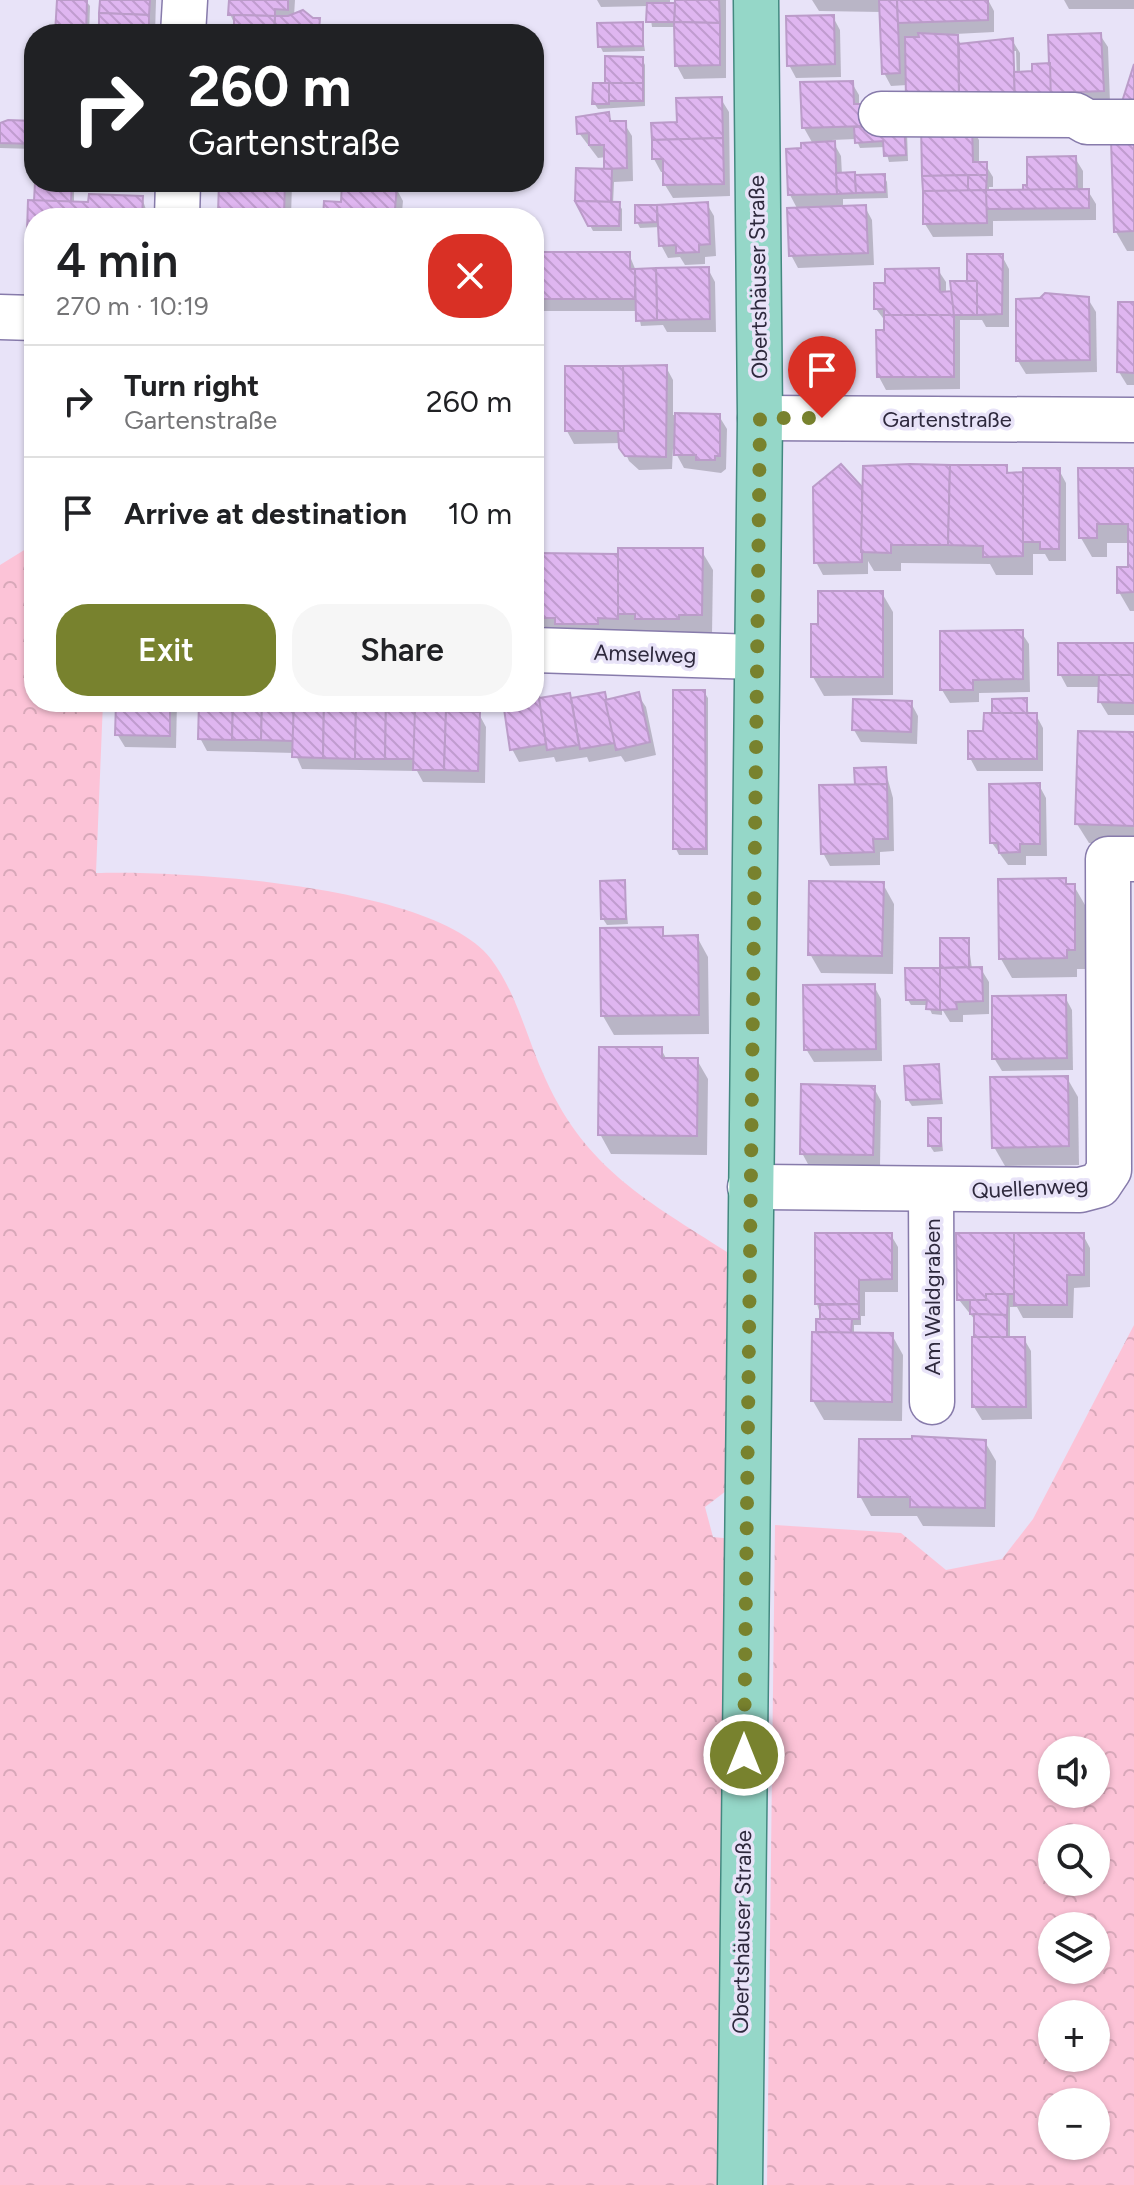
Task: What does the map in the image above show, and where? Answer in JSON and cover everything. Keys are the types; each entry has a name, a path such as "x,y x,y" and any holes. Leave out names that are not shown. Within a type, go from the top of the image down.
{"main road":[{"name":"Obertshäuser Straße","path":"740,2185 760,418 756,0"}],"street":[{"path":"184,24 185,0"},
{"path":"881,114 1075,115 1087,122 1134,122"},
{"path":"0,317 24,318"},
{"name":"Gartenstraße","path":"760,418 1134,420"},
{"name":"Amselweg","path":"544,650 756,657"},
{"name":"Quellenweg","path":"750,1187 931,1191 1080,1190 1099,1185 1109,1170 1121,859"},
{"name":"Am Waldgraben","path":"931,1191 932,1402"}],"green space":[{"path":"24,550 24,712 103,712 96,873 187,875 306,888 365,899 418,914 462,934 491,959 500,973 546,1080 580,1138 622,1181 727,1252 726,1491 705,1507 713,1537 733,1539 721,2185 0,2185 0,565"},
{"path":"1134,1325 1134,2185 767,2185 775,1525 901,1533 946,1570 1002,1559 1033,1519"}],"building":[{"path":"57,0 87,0 86,24 56,24"},
{"path":"100,0 150,0 149,15 99,13"},
{"path":"229,0 288,0 288,10 275,9 275,16 228,15"},
{"path":"675,0 719,0 720,23 674,22"},
{"path":"879,0 897,0 900,73 882,74"},
{"path":"897,0 988,0 988,20 898,23"},
{"path":"647,3 675,3 674,22 646,22"},
{"path":"303,10 313,18 320,18 320,24 274,24 275,16 288,16"},
{"path":"99,13 149,15 149,24 99,24"},
{"path":"234,15 275,16 274,24 234,24"},
{"path":"834,15 835,64 787,66 786,16"},
{"path":"643,22 643,46 598,47 597,23"},
{"path":"674,22 720,23 720,65 675,66"},
{"path":"918,33 958,35 959,99 906,100 905,37 919,37"},
{"path":"1101,33 1104,91 1050,93 1048,35"},
{"path":"1013,38 1015,97 959,99 959,44"},
{"path":"605,56 643,57 643,83 605,83"},
{"path":"1050,63 1051,103 1015,104 1014,72 1032,71 1032,64"},
{"path":"1134,64 1134,108 1120,108"},
{"path":"853,81 854,104 866,104 867,126 802,128 800,82"},
{"path":"593,83 609,83 609,104 592,104"},
{"path":"609,83 643,83 643,101 609,101"},
{"path":"722,97 723,138 652,140 651,123 677,122 676,98"},
{"path":"609,112 610,121 626,121 627,168 604,169 604,145 589,145 589,133 577,134 576,117"},
{"path":"24,121 24,144 0,143 0,123"},
{"path":"904,125 906,155 884,156 883,141 855,143 854,127"},
{"path":"921,125 972,125 973,162 987,162 987,175 922,176"},
{"path":"723,138 724,184 663,185 663,159 652,159 652,140"},
{"path":"1111,140 1134,140 1134,231 1114,232"},
{"path":"835,141 837,194 788,195 786,149 801,148 801,143"},
{"path":"1076,156 1077,189 1023,190 1023,185 1027,185 1027,157"},
{"path":"576,168 612,169 611,202 575,201"},
{"path":"855,172 856,193 837,194 836,173"},
{"path":"885,174 885,192 856,193 855,175"},
{"path":"968,175 987,175 986,190 968,191"},
{"path":"968,175 968,191 923,191 922,176"},
{"path":"1089,189 1089,208 986,209 986,190"},
{"path":"986,190 987,223 923,224 923,191"},
{"path":"34,192 72,192 71,202 34,201"},
{"path":"219,192 285,192 284,208 218,208"},
{"path":"342,192 396,192 395,208 324,208 324,201 341,202"},
{"path":"89,194 143,196 142,208 28,208 28,200 88,202"},
{"path":"575,201 620,202 619,226 588,226"},
{"path":"708,202 710,244 699,245 699,252 676,253 676,245 659,246 657,205"},
{"path":"635,205 657,205 657,222 635,223"},
{"path":"866,205 868,253 789,256 787,208"},
{"path":"544,252 630,252 630,269 635,269 635,299 544,299"},
{"path":"967,254 1003,254 1002,314 977,315 977,281 967,281"},
{"path":"709,267 710,319 657,320 656,268"},
{"path":"656,268 657,320 636,321 635,269"},
{"path":"939,268 940,292 953,291 954,315 884,315 884,309 874,309 874,283 885,283 885,269"},
{"path":"950,281 977,281 977,315 954,315"},
{"path":"1045,293 1089,297 1090,360 1016,361 1016,299 1040,298"},
{"path":"1118,302 1134,302 1134,373 1117,372"},
{"path":"884,315 954,315 954,377 877,377 876,330 884,330"},
{"path":"667,365 666,457 625,456 619,448 618,431 624,431 623,366"},
{"path":"565,366 623,366 624,431 565,431"},
{"path":"675,413 720,414 720,456 715,456 715,460 696,460 696,455 674,455"},
{"path":"841,464 862,487 862,562 814,563 813,487"},
{"path":"950,465 948,545 891,545 891,553 861,552 863,466"},
{"path":"950,465 1007,465 1007,473 1023,472 1023,556 983,557 983,546 948,545"},
{"path":"1023,468 1060,468 1059,549 1040,549 1040,542 1023,542"},
{"path":"1078,468 1134,468 1134,592 1117,593 1117,567 1128,567 1128,524 1097,524 1097,538 1079,538"},
{"path":"618,548 703,548 702,615 679,615 679,619 635,619 635,614 618,614"},
{"path":"544,553 618,554 618,619 598,618 598,624 555,624 555,618 544,618"},
{"path":"818,591 883,591 883,677 811,677 811,624 818,624"},
{"path":"1023,630 1023,679 973,680 973,690 940,690 940,631"},
{"path":"1058,643 1134,643 1134,675 1058,675"},
{"path":"1099,675 1134,675 1134,703 1098,702"},
{"path":"673,690 705,690 706,849 673,849"},
{"path":"605,692 615,743 580,749 571,698"},
{"path":"639,692 650,742 616,750 605,700"},
{"path":"570,693 579,745 547,750 541,712 544,712 544,697"},
{"path":"1027,698 1027,713 992,713 992,699"},
{"path":"853,699 912,701 911,732 852,730"},
{"path":"116,712 170,712 170,736 115,735"},
{"path":"199,712 233,712 232,740 198,739"},
{"path":"233,712 262,712 261,740 232,740"},
{"path":"262,712 294,712 293,741 261,740"},
{"path":"294,712 324,712 323,758 292,757"},
{"path":"324,712 356,712 355,759 323,758"},
{"path":"356,712 386,712 385,759 355,759"},
{"path":"386,712 416,712 414,759 385,759"},
{"path":"415,712 446,712 444,770 413,770"},
{"path":"446,712 480,712 478,771 444,770"},
{"path":"504,712 541,712 546,744 510,750"},
{"path":"984,713 1037,713 1037,759 968,759 968,731 983,731"},
{"path":"1078,731 1134,732 1134,826 1075,824"},
{"path":"886,767 887,784 855,785 854,768"},
{"path":"1040,783 1040,844 1020,844 1020,852 999,853 998,843 990,843 989,784"},
{"path":"887,784 888,839 873,839 874,852 821,854 819,785"},
{"path":"1066,878 1066,884 1075,884 1075,950 1067,950 1067,958 999,959 998,879"},
{"path":"625,880 626,919 601,919 600,881"},
{"path":"809,881 884,882 882,956 808,955"},
{"path":"663,927 663,936 698,935 699,1015 601,1016 600,928"},
{"path":"940,938 969,938 969,967 940,968"},
{"path":"982,967 983,1001 956,1002 957,1009 940,1010 940,968"},
{"path":"905,968 940,968 940,1010 926,1009 927,1000 906,1000"},
{"path":"875,984 876,1049 804,1050 803,985"},
{"path":"1066,995 1067,1058 992,1059 992,996"},
{"path":"599,1047 662,1047 662,1058 698,1058 697,1136 598,1135"},
{"path":"939,1064 941,1099 906,1100 904,1066"},
{"path":"1068,1076 1069,1146 992,1148 990,1077"},
{"path":"801,1084 875,1086 873,1155 800,1154"},
{"path":"928,1118 941,1118 941,1146 928,1146"},
{"path":"815,1233 892,1233 892,1279 859,1280 859,1304 815,1304"},
{"path":"956,1233 1014,1233 1014,1294 986,1294 986,1300 957,1300"},
{"path":"1014,1233 1084,1233 1084,1275 1067,1275 1067,1305 1014,1305"},
{"path":"986,1294 1008,1294 1007,1315 970,1314 970,1300 986,1300"},
{"path":"859,1304 859,1319 820,1319 820,1305"},
{"path":"974,1314 1007,1315 1007,1337 974,1337"},
{"path":"816,1319 852,1319 851,1333 816,1332"},
{"path":"812,1332 893,1333 892,1402 811,1401"},
{"path":"972,1337 1025,1337 1026,1407 972,1407"},
{"path":"912,1436 986,1440 985,1508 910,1507 910,1497 858,1497 859,1439 912,1439"}],"route":[{"path":"744,1755 760,418 822,418"}]}
